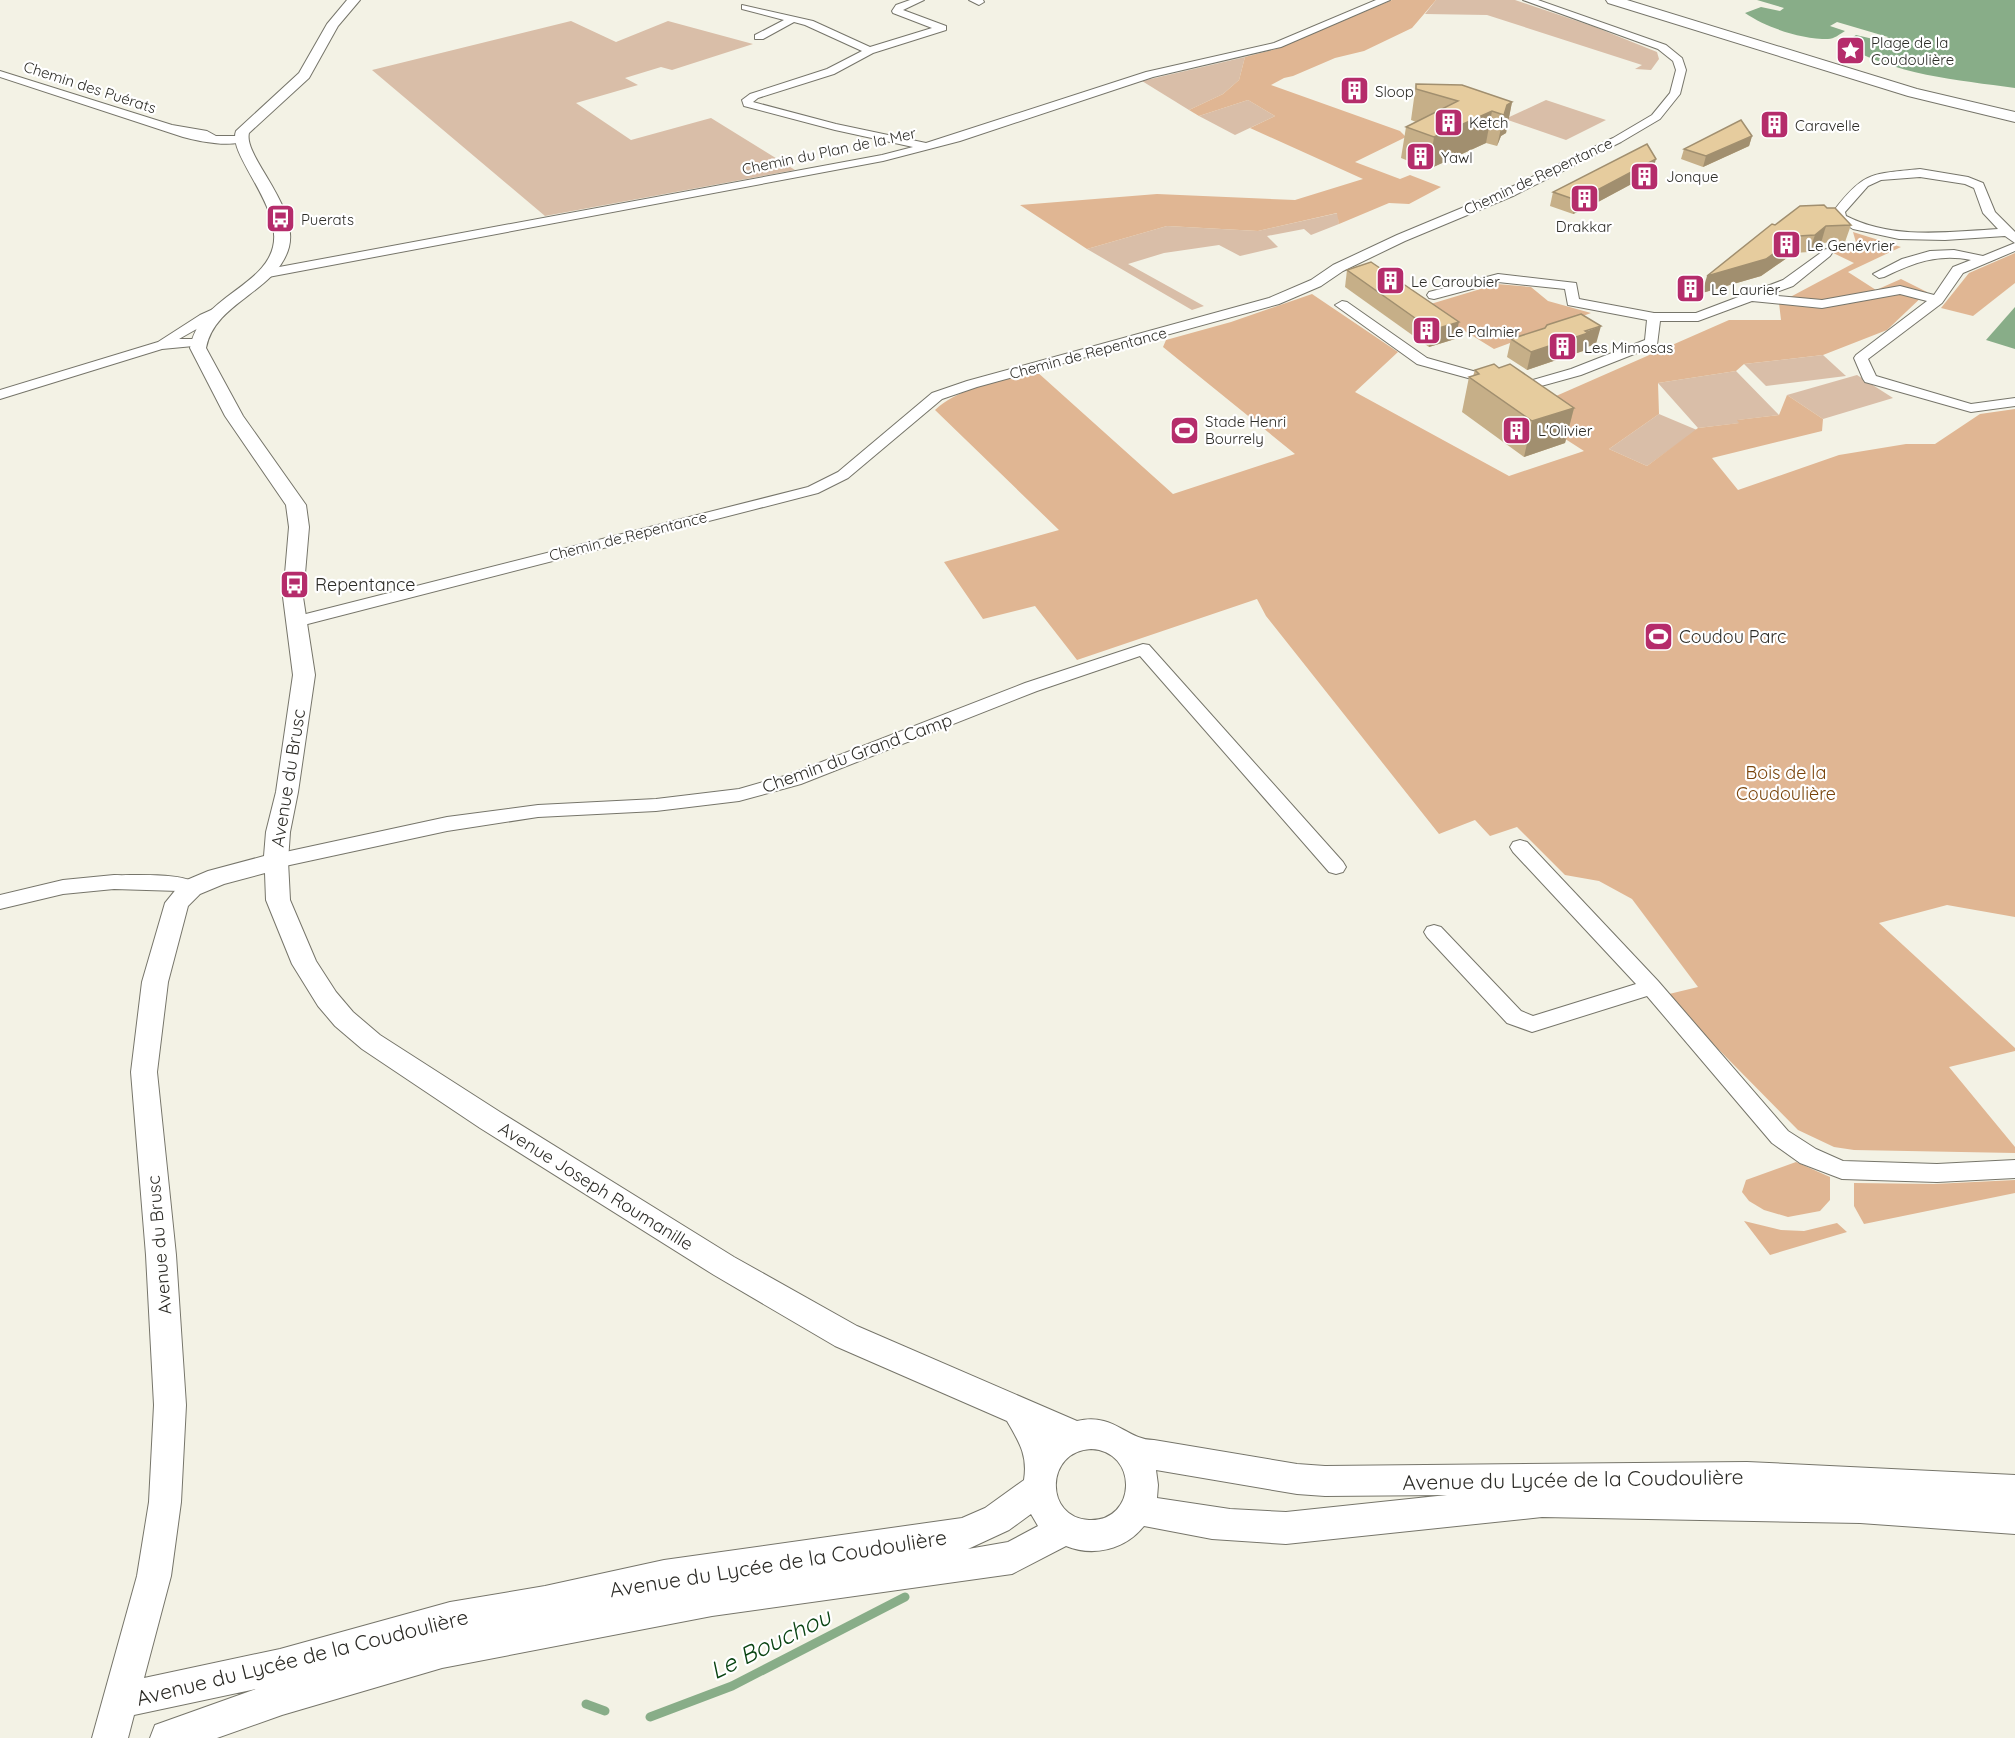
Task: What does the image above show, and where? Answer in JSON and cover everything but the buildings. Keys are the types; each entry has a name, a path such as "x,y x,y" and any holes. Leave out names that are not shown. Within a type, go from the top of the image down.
{"main road":[{"path":"1613,0 1913,93 2015,117"},
{"path":"1630,0 1916,87 2015,112"}],"street":[{"path":"199,342 210,321 263,274 282,249 282,228 271,197 242,135 304,75 333,24 354,0"},
{"path":"919,0 900,7 897,11 942,28 869,51 861,58 834,70 747,100 748,104 835,127 927,146"},
{"name":"Chemin du Plan de la Mer","path":"263,274 874,159 956,139 1150,74 1276,45 1385,0"},
{"name":"Chemin de Repentance","path":"296,622 813,490 843,475 937,396 972,384 1219,318 1297,292 1369,253 1509,193 1617,140 1656,117 1669,104 1680,83 1681,70 1678,60 1662,47 1528,0"},
{"path":"746,7 809,22 869,51"},
{"path":"759,37 794,18"},
{"name":"Chemin des Puérats","path":"0,74 170,128 205,136 242,135"},
{"path":"1920,173 1974,183 1978,186 1989,213 2011,235 1886,235 1847,222 1841,218 1839,212 1867,180 1920,173"},
{"path":"2015,247 1958,270 1937,300 1861,358 1870,379 1906,391 1971,408 2015,402"},
{"path":"1434,295 1498,278 1571,286 1573,302 1654,317 1698,317 1788,283 1826,253"},
{"path":"1879,274 1924,254 1961,253 1985,260"},
{"path":"1751,297 1822,304 1900,290 1937,300"},
{"path":"1342,305 1422,361 1519,388 1576,372 1652,342 1654,317"},
{"path":"0,395 161,345 178,336 199,319 220,310"},
{"path":"178,336 188,335 199,342"},
{"path":"161,345 199,342"},
{"name":"Avenue du Brusc","path":"110,1738 154,1576 165,1502 170,1405 161,1255 144,1072 155,982 177,903 191,888 217,877 276,861 278,832 287,792 304,675 293,597 299,527 296,505 234,416 200,356 199,342"},
{"name":"Chemin du Grand Camp","path":"276,861 447,824 538,811 656,805 739,795 794,780 1031,687 1143,649 1336,867"},
{"path":"1520,847 1651,987 1780,1137 1808,1156 1842,1170 1937,1173 2015,1169"},
{"name":"Avenue Joseph Roumanille","path":"276,861 278,900 305,964 327,999 371,1042 490,1120 724,1266 846,1336 1076,1436"},
{"path":"0,902 63,887 114,882 182,884 191,888"},
{"path":"1434,932 1514,1017 1532,1024 1651,987"},
{"path":"1018,1411 1035,1439 1042,1504 1052,1518 1065,1529 1093,1536 1107,1534 1130,1520 1138,1509 1143,1495 1143,1481 1132,1455 1121,1445 1107,1438 1092,1435 1076,1436 1062,1442 1050,1452 1040,1477"},
{"name":"Avenue du Lycée de la Coudoulière","path":"1132,1455 1154,1455 1297,1479 1325,1481 1747,1477 2015,1491"},
{"name":"Avenue du Lycée de la Coudoulière","path":"122,1700 280,1666 450,1619 545,1603 664,1577 964,1534 997,1519 1040,1477"},
{"name":"Avenue du Lycée de la Coudoulière","path":"1138,1509 1186,1521 1246,1528 1286,1528 1542,1501 1860,1507 2015,1518"},
{"name":"Avenue du Lycée de la Coudoulière","path":"168,1738 282,1697 442,1652 712,1599 1012,1558 1065,1529"}],"shaded area":[{"path":"1436,0 1515,0 1595,27 1657,52 1659,59 1651,70 1635,69 1642,65 1487,15 1425,14"},
{"path":"1757,0 2015,0 2015,88 1926,75 1883,63 1843,44 1856,35 1882,41 1888,37 1837,22 1830,26 1845,31 1830,39 1785,32 1745,13 1761,7 1780,11 1784,8"},
{"path":"571,21 616,42 668,21 753,44 672,70 661,67 625,78 638,85 576,103 631,140 711,118 795,170 545,216 372,70"},
{"path":"1245,57 1239,80 1223,94 1189,110 1142,81"},
{"path":"1248,100 1275,116 1235,135 1199,116"},
{"path":"1546,100 1606,120 1566,140 1505,119"},
{"path":"1338,213 1339,224 1311,235 1304,229 1267,236 1278,247 1240,256 1219,245 1164,253 1128,264 1204,306 1192,310 1087,249 1167,226 1258,231"},
{"path":"2015,307 2015,349 1986,340"},
{"path":"1823,355 1846,376 1766,386 1744,364"},
{"path":"1736,371 1779,415 1698,428 1658,383"},
{"path":"1857,375 1893,398 1823,419 1787,395"},
{"path":"1659,414 1697,430 1647,466 1609,449"}],"green space":[{"path":"1392,0 1436,0 1412,28 1364,51 1335,58 1271,85 1400,131 1406,137 1355,162 1400,179 1410,175 1441,187 1409,204 1389,203 1339,224 1337,213 1258,231 1167,226 1087,249 1020,205 1157,194 1295,200 1363,179 1250,128 1275,116 1248,100 1199,116 1189,110 1223,94 1239,80 1245,57 1276,49"},
{"name":"Bois de la Coudoulière","path":"1853,232 1901,247 1848,272 1876,290 1901,279 1927,292 1887,330 1823,355 1744,364 1736,371 1658,383 1659,414 1609,449 1647,466 1698,428 1779,415 1787,395 1823,419 1822,431 1712,458 1738,490 1839,455 1906,444 1935,444 1980,414 2015,409 2015,917 1947,905 1879,923 2015,1048 2015,1051 1949,1067 2015,1147 2015,1153 1854,1150 1834,1147 1798,1130 1665,995 1698,987 1632,899 1599,881 1565,875 1517,827 1490,836 1475,820 1439,834 1266,616 1257,599 1077,660 1035,606 983,619 944,562 1059,530 935,410 945,402 969,390 1036,371 1173,494 1295,454 1163,347 1166,340 1231,322 1312,294 1398,352 1355,392 1509,476 1584,451 1556,433 1556,396 1729,320 1781,320 1779,303 1854,263 1827,250 1857,246"},
{"path":"2015,253 2015,283 1973,316 1941,308 1969,273"},
{"path":"1497,284 1531,287 1548,301 1591,313 1494,349 1424,306"},
{"path":"1796,1162 1830,1177 1830,1200 1820,1211 1788,1217 1764,1210 1749,1201 1742,1192 1746,1180"},
{"path":"2015,1180 2015,1193 1864,1224 1854,1206 1854,1183 1934,1184"},
{"path":"1744,1221 1781,1230 1804,1231 1837,1223 1847,1232 1770,1255"}],"waterway":[{"name":"Le Bouchou","path":"650,1717 732,1686 905,1597"},
{"name":"Le Bouchou","path":"586,1704 605,1711"}],"place":[{"name":"Plage de la Coudoulière","path":"1850,51"},
{"name":"Sloop","path":"1354,91"},
{"name":"Ketch","path":"1448,122"},
{"name":"Caravelle","path":"1774,125"},
{"name":"Yawl","path":"1420,157"},
{"name":"Jonque","path":"1645,176"},
{"name":"Drakkar","path":"1584,199"},
{"name":"Puerats","path":"280,219"},
{"name":"Le Genévrier","path":"1786,245"},
{"name":"Le Caroubier","path":"1390,281"},
{"name":"Le Laurier","path":"1690,289"},
{"name":"Le Palmier","path":"1426,331"},
{"name":"Les Mimosas","path":"1563,347"},
{"name":"Stade Henri Bourrely","path":"1184,430"},
{"name":"L'Olivier","path":"1517,430"},
{"name":"Repentance","path":"294,584"},
{"name":"Coudou Parc","path":"1658,636"}]}
